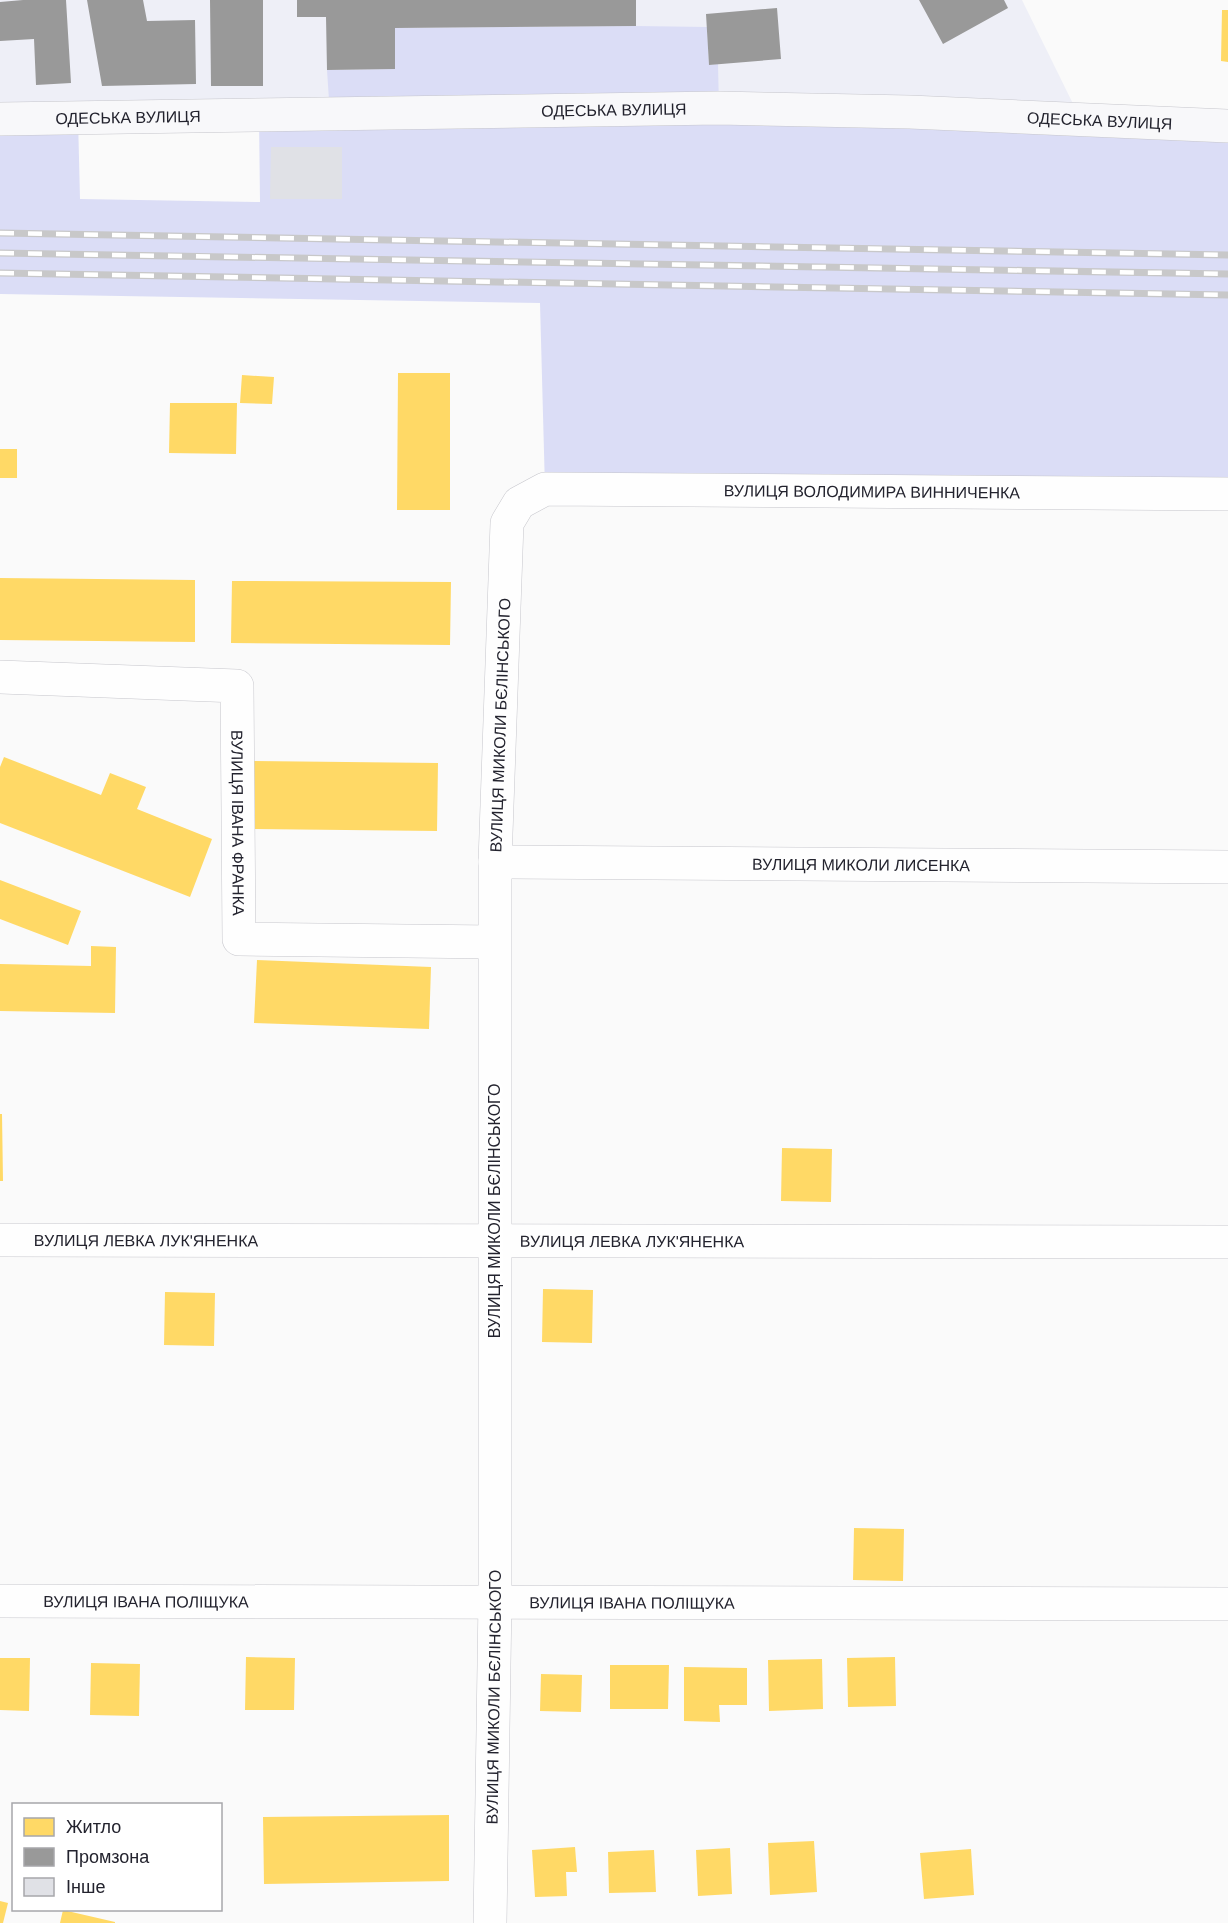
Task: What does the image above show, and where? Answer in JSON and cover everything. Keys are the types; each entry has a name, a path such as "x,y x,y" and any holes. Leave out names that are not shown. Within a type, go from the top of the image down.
{"main road":[{"name":"ОДЕСЬКА ВУЛИЦЯ","path":"0,119 719,108 898,111 1228,126"}],"street":[{"name":"ВУЛИЦЯ ВОЛОДИМИРА ВИННИЧЕНКА","path":"519,503 545,489 1228,494"},
{"name":"ВУЛИЦЯ МИКОЛИ БЄЛІНСЬКОГО","path":"490,1923 495,1600 493,1240 495,862 507,523 519,503"},
{"name":"ВУЛИЦЯ ІВАНА ФРАНКА","path":"0,677 237,686 239,939 494,942"},
{"name":"ВУЛИЦЯ МИКОЛИ ЛИСЕНКА","path":"495,862 1228,867"},
{"name":"ВУЛИЦЯ ЛЕВКА ЛУК'ЯНЕНКА","path":"0,1240 1228,1242"},
{"name":"ВУЛИЦЯ ІВАНА ПОЛІЩУКА","path":"0,1601 495,1600 1228,1604"}],"shaded area":[{"path":"0,0 1022,0 1081,120 0,119"},
{"path":"707,27 709,65 718,64 719,108 1228,126 1228,494 545,489 540,303 0,294 0,119 78,118 80,199 260,202 259,116 330,115 327,70 395,69 395,28"}],"building: Житло":[{"path":"1222,10 1228,10 1228,62 1221,61"},
{"path":"398,373 450,373 450,510 397,510"},
{"path":"242,375 274,377 272,404 240,403"},
{"path":"170,403 237,403 236,454 169,453"},
{"path":"0,449 17,449 17,478 0,478"},
{"path":"0,578 195,580 195,642 0,640"},
{"path":"232,581 451,582 450,645 231,643"},
{"path":"4,757 101,795 110,773 146,787 137,809 212,839 190,897 0,823 0,767"},
{"path":"250,761 438,763 437,831 249,829"},
{"path":"0,880 81,911 68,945 0,919"},
{"path":"91,946 116,947 115,1013 0,1011 0,964 91,966"},
{"path":"257,960 431,967 429,1029 254,1023"},
{"path":"0,1114 2,1114 3,1181 0,1181"},
{"path":"782,1148 832,1149 831,1202 781,1201"},
{"path":"543,1289 593,1290 592,1343 542,1342"},
{"path":"165,1292 215,1293 214,1346 164,1345"},
{"path":"854,1528 904,1529 903,1581 853,1580"},
{"path":"246,1657 295,1658 294,1710 245,1710"},
{"path":"895,1657 896,1706 848,1707 847,1658"},
{"path":"0,1658 30,1658 29,1711 0,1710"},
{"path":"822,1659 823,1709 769,1711 768,1660"},
{"path":"91,1663 140,1664 139,1716 90,1715"},
{"path":"610,1665 669,1665 668,1709 610,1709"},
{"path":"684,1667 747,1668 747,1705 719,1705 720,1722 684,1721"},
{"path":"541,1674 582,1675 581,1712 540,1711"},
{"path":"449,1815 449,1881 264,1884 263,1817"},
{"path":"814,1841 817,1892 770,1895 768,1843"},
{"path":"575,1847 577,1872 566,1872 567,1896 535,1897 532,1850"},
{"path":"730,1848 732,1894 698,1896 696,1850"},
{"path":"971,1849 974,1895 924,1899 920,1853"},
{"path":"654,1850 656,1892 609,1893 608,1852"},
{"path":"0,1901 8,1903 3,1923 0,1923"},
{"path":"63,1911 115,1922 115,1923 60,1923"}],"building: Промзона":[{"path":"66,0 71,83 36,85 34,39 0,41 0,2"},
{"path":"87,0 143,0 147,21 195,20 196,84 102,86"},
{"path":"210,0 263,0 263,86 211,86"},
{"path":"297,0 636,0 636,26 395,28 395,69 327,70 326,17 297,17"},
{"path":"919,0 1004,0 1008,8 943,44"},
{"path":"777,8 781,59 709,65 706,14"}],"building: Інше":[{"path":"271,147 342,147 342,199 270,199"}],"railway":[{"path":"0,233 1228,255"},
{"path":"0,253 1228,274"},
{"path":"0,273 1228,295"}]}
